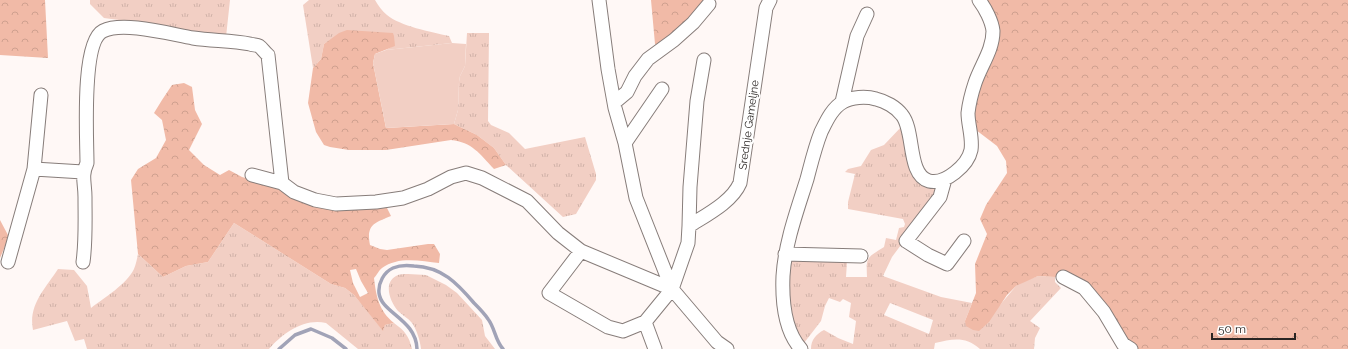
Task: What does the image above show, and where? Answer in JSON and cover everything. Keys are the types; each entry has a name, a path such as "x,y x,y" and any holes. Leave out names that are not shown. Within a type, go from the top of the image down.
{"street":[{"path":"599,0 608,69 615,108 625,143 636,198 672,289 719,346"},
{"name":"Srednje Gameljne","path":"689,226 720,207 738,190 766,8 770,0"},
{"path":"801,349 789,331 786,321 783,277 785,254 821,132 832,111 842,102 855,98 872,98 884,101 902,115 908,127 916,168 922,177 929,181 945,179 964,164 971,151 968,112 975,83 992,46 993,29 984,7 979,0"},
{"path":"615,102 627,92 648,59 674,40 693,23 709,4"},
{"path":"842,102 857,36 867,14"},
{"path":"83,262 85,245 85,194 83,172 87,163 87,85 92,50 96,38 102,31 127,26 203,40 245,43 259,46 268,55 282,183"},
{"path":"581,251 549,293 608,327 623,331 645,322 672,289 688,243 690,187 697,101 704,60"},
{"path":"625,143 662,88"},
{"path":"8,262 34,169 41,95"},
{"path":"34,169 83,172"},
{"path":"252,175 282,183 294,192 315,200 336,204 376,202 403,198 428,189 451,177 466,173 482,178 527,201 558,233 581,251 672,289"},
{"path":"945,179 940,197 906,241 928,255 947,264 964,241"},
{"path":"785,254 862,256"},
{"path":"1063,277 1084,288 1104,312 1123,344 1131,349"},
{"path":"645,322 655,349"}],"green space":[{"path":"0,0 45,0 48,58 0,55"},
{"path":"90,0 230,0 226,37 137,21 104,18 90,4"},
{"path":"309,0 375,0 383,12 393,19 416,28 449,36 452,43 386,50 395,45 327,42 324,44 321,59 313,68 303,5"},
{"path":"651,0 703,0 703,2 679,31 658,46 655,44"},
{"path":"985,0 1348,0 1348,349 1132,349 1073,284 1055,277 1038,276 1016,286 1007,295 989,322 979,331 973,330 966,326 965,321 976,293 975,264 987,234 980,219 986,205 1007,173 1006,161 997,146 976,130 974,114 979,85 997,48"},
{"path":"347,30 393,33 395,46 375,54 373,63 386,128 454,124 477,135 494,148 506,165 494,169 470,146 465,143 451,140 386,150 349,150 324,145 316,132 308,103 313,68 321,59 324,44 339,33"},
{"path":"467,33 489,33 488,121 491,125 509,133 525,149 585,137 596,174 596,180 576,214 563,217 506,165 494,148 477,135 454,124 458,110 460,76 465,66"},
{"path":"452,43 466,44 465,66 460,76 458,110 454,124 386,128 373,63 375,54 386,50"},
{"path":"184,83 192,87 195,110 202,124 189,150 204,165 220,175 229,170 242,177 354,209 387,208 391,216 376,223 370,229 369,233 370,245 380,249 387,250 434,244 440,254 439,263 410,260 395,262 382,268 374,278 379,303 394,323 385,325 383,331 354,295 345,288 331,284 234,223 208,262 186,266 163,277 138,254 131,180 138,169 156,158 166,140 162,120 154,113 172,85","holes":["356,269 368,293 360,297 353,283 350,270"]},
{"path":"903,125 907,156 937,187 939,194 892,257 883,276 941,297 972,303 965,321 1000,305 1016,286 1027,280 1038,276 1055,277 1055,282 1061,288 1030,321 1040,328 1035,338 1034,349 980,349 964,340 948,340 935,343 934,349 811,349 814,338 824,330 853,344 856,321 849,317 851,303 843,299 840,302 829,298 821,321 804,343 796,333 790,316 788,260 847,262 846,277 867,277 867,261 869,258 884,247 886,238 896,240 899,228 904,227 905,224 903,219 848,209 848,202 855,174 845,172 848,169 861,166 871,150 884,145","holes":["890,303 933,320 929,334 884,315"]},
{"path":"0,220 9,237 0,258"},
{"path":"234,223 331,284 345,288 354,295 383,330 385,325 394,323 401,329 408,337 412,349 358,349 326,323 318,322 294,328 281,337 269,349 87,349 84,339 75,341 67,321 33,330 32,321 35,305 43,290 58,269 74,270 87,286 91,308 115,290 131,275 138,254 163,277 186,266 208,262"},
{"path":"403,274 426,275 446,285 457,293 482,320 485,336 495,349 421,349 414,326 392,303 389,288 392,279 396,276"}],"waterway":[{"path":"417,349 411,330 386,306 381,300 379,293 384,275 398,266 409,265 424,267 433,269 448,277 486,317 503,349"},
{"path":"279,349 295,335 311,329 332,338 346,349"}]}
